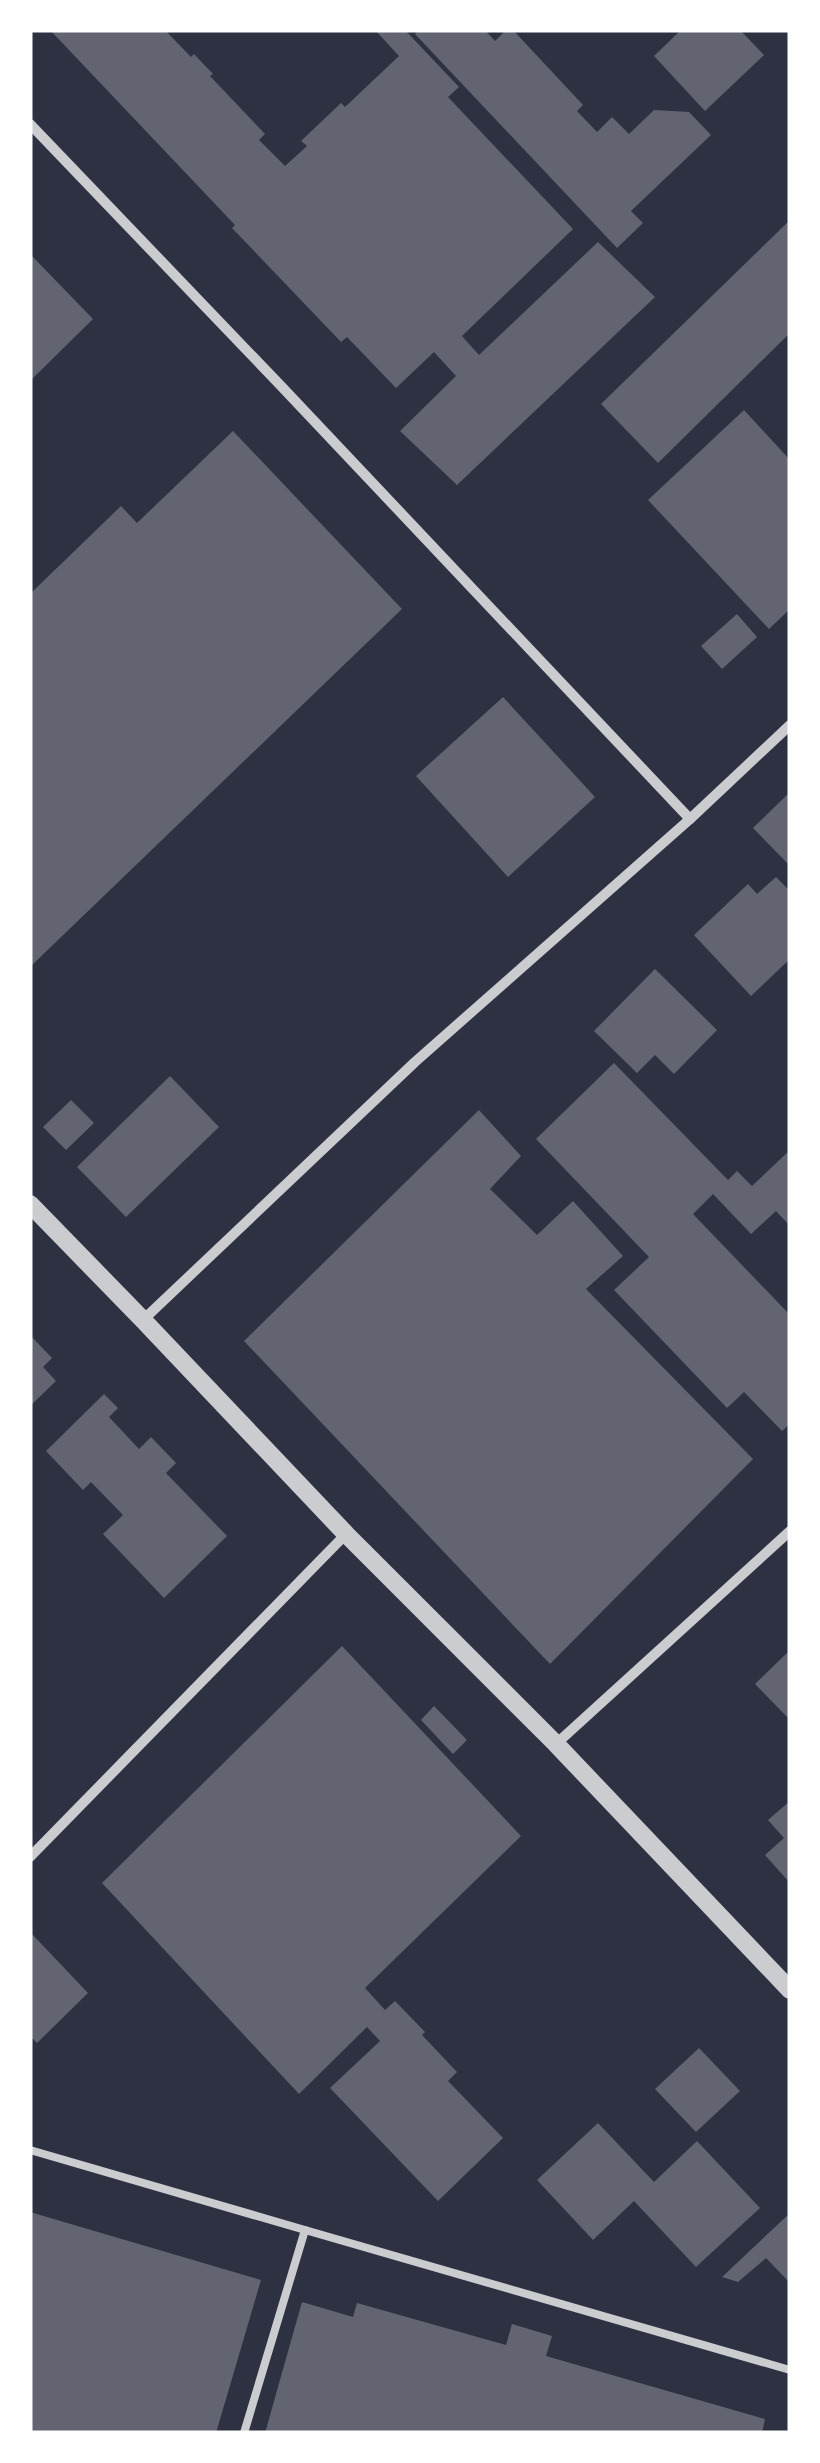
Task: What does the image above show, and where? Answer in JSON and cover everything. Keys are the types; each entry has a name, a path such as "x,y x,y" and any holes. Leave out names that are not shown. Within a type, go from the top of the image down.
{"street":[{"path":"30,124 690,820"},
{"path":"143,1320 415,1062 690,820 790,725"},
{"path":"30,1204 790,1990"},
{"path":"556,1744 790,1530"},
{"path":"30,1857 346,1534"}],"lane":[{"path":"30,2150 790,2370"},
{"path":"244,2433 304,2230"}],"building":[{"path":"50,30 165,30 213,74 210,76 265,134 259,140 285,166 307,146 301,141 341,103 345,107 399,56 375,30 405,30 459,87 448,97 573,229 462,336 479,355 598,242 655,297 457,485 400,431 456,376 434,352 396,388 347,337 341,342"},
{"path":"419,30 485,30 495,41 506,30 513,30 583,105 577,111 597,132 612,117 629,134 654,110 689,112 711,135 631,211 643,223 617,248 415,34"},
{"path":"681,30 740,30 764,55 705,111 654,56"},
{"path":"790,220 790,333 658,463 601,404"},
{"path":"30,254 93,319 30,381"},
{"path":"744,410 790,460 790,609 769,629 648,500"},
{"path":"233,431 402,609 30,967 30,594 121,506 137,523"},
{"path":"737,614 757,637 722,669 701,646"},
{"path":"503,697 595,797 508,877 416,776"},
{"path":"790,792 790,866 753,828"},
{"path":"776,877 790,891 790,959 751,996 694,935 748,884 757,894"},
{"path":"655,969 717,1030 674,1074 655,1055 637,1073 594,1031"},
{"path":"614,1063 728,1180 737,1171 752,1186 790,1150 790,1226 776,1211 751,1234 713,1194 693,1214 790,1315 790,1424 782,1431 744,1392 727,1408 614,1290 649,1257 536,1139"},
{"path":"170,1076 219,1127 126,1217 77,1167"},
{"path":"71,1100 94,1123 66,1150 43,1127"},
{"path":"479,1110 521,1156 490,1189 537,1235 573,1201 623,1256 586,1289 753,1459 550,1664 244,1341"},
{"path":"30,1335 52,1358 43,1367 56,1381 30,1406"},
{"path":"104,1394 118,1408 109,1417 139,1449 151,1437 176,1463 166,1473 227,1536 164,1598 103,1534 123,1515 91,1482 83,1490 46,1451"},
{"path":"342,1646 521,1836 365,1988 385,2010 395,2001 425,2032 422,2035 457,2072 448,2081 503,2138 438,2201 330,2088 380,2041 367,2027 299,2094 102,1883"},
{"path":"790,1650 790,1720 755,1684"},
{"path":"434,1706 467,1740 453,1754 421,1720"},
{"path":"790,1801 790,1883 765,1855 784,1838 768,1820"},
{"path":"30,1932 88,1993 37,2043 30,2036"},
{"path":"699,2048 740,2091 696,2132 655,2089"},
{"path":"598,2123 654,2182 697,2141 760,2208 696,2267 634,2201 593,2240 537,2180"},
{"path":"30,2212 261,2280 216,2433 30,2433"},
{"path":"790,2213 790,2283 766,2258 738,2282 722,2277"},
{"path":"302,2302 353,2317 357,2303 506,2345 512,2324 552,2336 546,2356 765,2419 762,2433 265,2433"}]}
